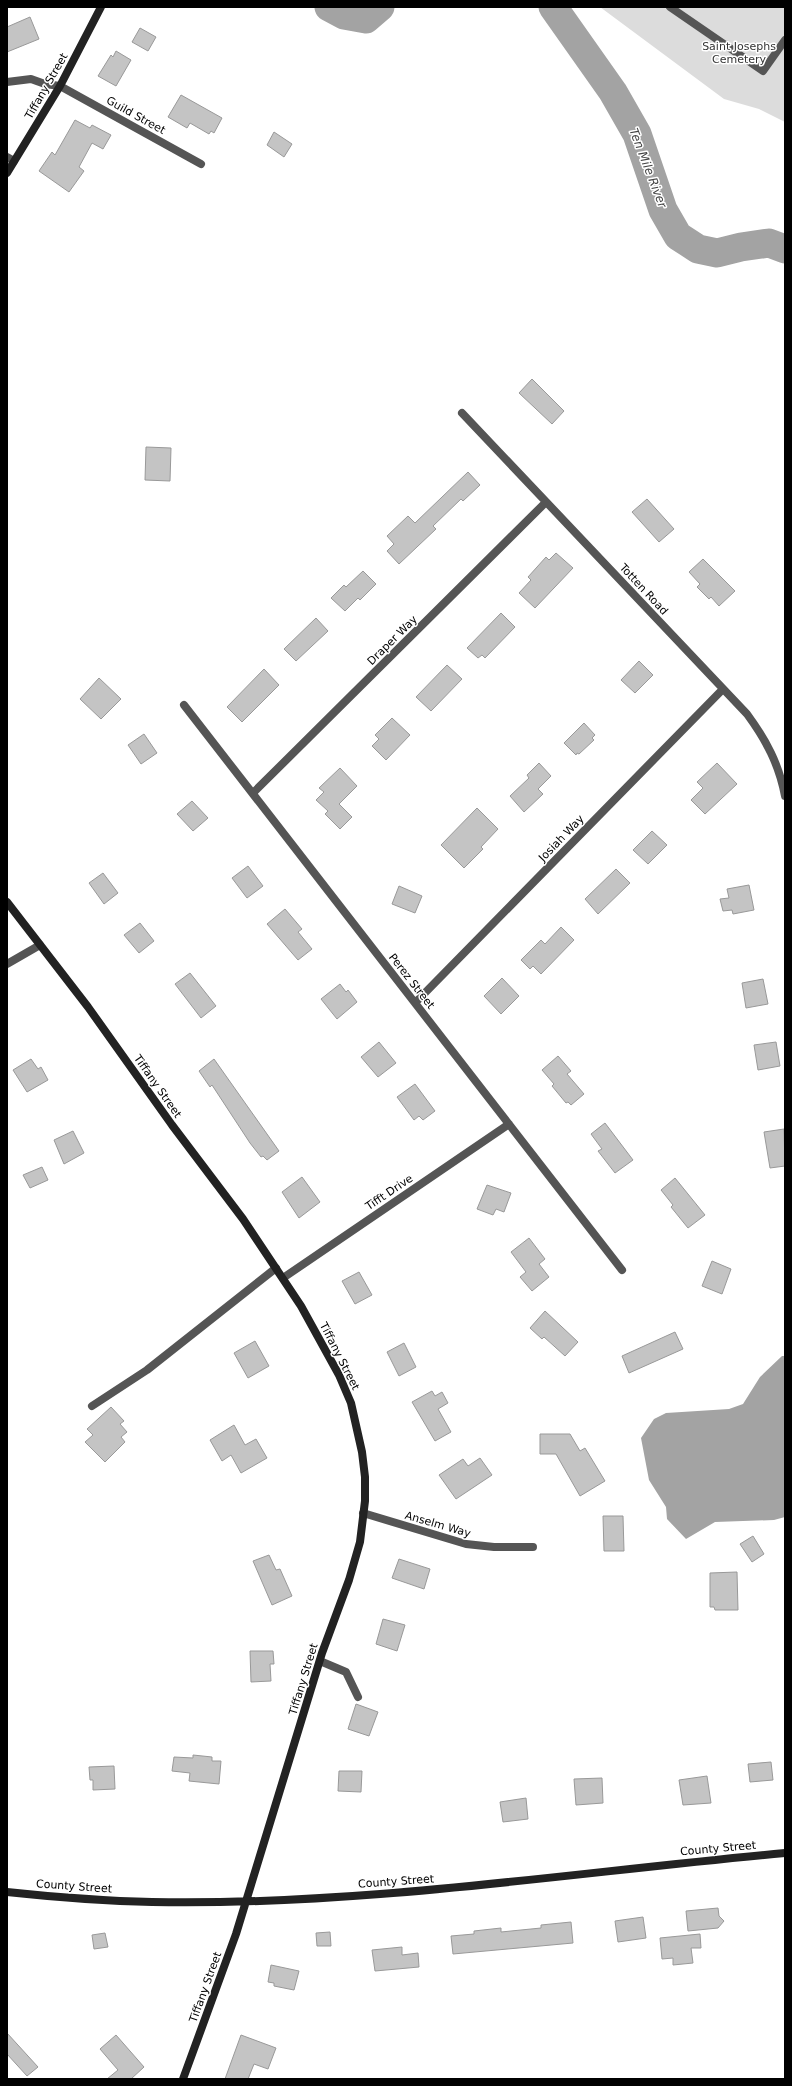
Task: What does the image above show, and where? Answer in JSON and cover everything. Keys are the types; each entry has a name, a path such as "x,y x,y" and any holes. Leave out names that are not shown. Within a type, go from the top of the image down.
{"street":[{"name":"Tiffany Street","path":"7,174 11,159 60,86 101,7"},
{"path":"670,7 763,71 785,40"},
{"name":"Guild Street","path":"7,82 31,79 45,84 60,86 201,164"},
{"name":"Totten Road","path":"462,413 747,714 761,734 773,756 785,796"},
{"name":"Draper Way","path":"253,793 546,502"},
{"name":"Josiah Way","path":"415,1003 723,689"},
{"name":"Perez Street","path":"184,705 622,1270"},
{"name":"Tiffany Street","path":"7,902 243,1219 283,1278 327,1351 351,1403 363,1458 365,1477 360,1542 320,1661 247,1900 184,2079"},
{"path":"7,964 40,945"},
{"name":"Tifft Drive","path":"283,1278 509,1124"},
{"path":"92,1406 147,1370 276,1268"},
{"name":"Anselm Way","path":"363,1513 466,1544 494,1547 533,1546"},
{"path":"320,1661 346,1672 358,1696"},
{"name":"County Street","path":"7,1892 151,1902 247,1900 482,1885 655,1865 785,1853"}],"green space":[{"name":"Saint Josephs Cemetery","path":"600,7 785,7 785,122 759,109 724,99"}],"shaded area":[{"path":"782,1356 785,1356 785,1517 774,1520 715,1522 686,1539 667,1519 666,1507 649,1480 641,1438 654,1419 666,1413 729,1409 743,1404 760,1377"}],"building":[{"path":"30,17 39,39 7,52 7,27"},
{"path":"140,28 156,37 148,51 132,42"},
{"path":"116,51 131,60 116,86 98,76 111,55 113,57"},
{"path":"181,95 222,118 214,133 211,131 209,134 190,123 187,128 168,117"},
{"path":"75,120 90,128 92,125 111,135 103,149 92,143 79,167 84,171 69,192 39,171 52,152 55,155"},
{"path":"274,132 292,144 284,157 267,145"},
{"path":"532,379 564,411 552,424 519,393"},
{"path":"146,447 171,448 170,481 145,480"},
{"path":"468,472 480,485 463,501 461,499 433,526 436,529 399,564 387,551 394,544 387,536 408,516 415,523"},
{"path":"647,499 674,529 659,542 632,512"},
{"path":"556,553 573,568 535,608 519,593 531,580 528,577 546,557 549,560"},
{"path":"703,559 735,591 719,606 711,597 709,599 697,587 700,584 689,572"},
{"path":"363,571 376,584 360,600 358,598 345,611 331,598 344,585 346,587"},
{"path":"501,613 515,627 485,658 482,655 478,658 467,648"},
{"path":"316,618 328,631 296,661 284,649"},
{"path":"639,661 653,675 635,693 621,680"},
{"path":"447,665 462,679 431,711 416,697"},
{"path":"264,669 279,685 242,722 227,707"},
{"path":"99,678 121,699 101,719 80,699"},
{"path":"392,718 410,735 386,760 372,746 379,739 375,735"},
{"path":"584,723 595,735 592,738 594,740 576,755 564,743"},
{"path":"144,734 157,753 141,764 128,745"},
{"path":"539,763 551,776 538,789 543,794 524,812 510,796 529,778 527,775"},
{"path":"717,763 737,784 705,814 691,800 703,788 697,782"},
{"path":"340,768 357,786 339,804 352,817 340,829 325,814 328,811 316,800 324,792 319,788"},
{"path":"192,801 208,818 193,831 177,814"},
{"path":"477,808 498,829 481,847 483,849 464,868 441,845"},
{"path":"652,831 667,845 648,864 633,850"},
{"path":"248,866 263,886 247,898 232,878"},
{"path":"616,869 630,883 598,914 585,899"},
{"path":"103,873 118,893 104,904 89,883"},
{"path":"749,885 754,910 733,914 732,910 723,911 720,899 729,898 727,889"},
{"path":"399,886 422,896 415,913 392,904"},
{"path":"285,909 302,929 298,932 312,949 298,960 267,924"},
{"path":"140,923 154,941 139,953 124,935"},
{"path":"561,927 574,940 541,974 533,966 530,969 521,960 541,940 545,944"},
{"path":"190,973 216,1006 201,1018 175,984"},
{"path":"502,978 519,996 501,1014 484,996"},
{"path":"763,979 768,1004 746,1008 742,983"},
{"path":"340,984 346,992 348,990 357,1002 337,1019 321,999"},
{"path":"379,1042 396,1063 378,1077 361,1057"},
{"path":"776,1042 780,1066 758,1070 754,1045"},
{"path":"558,1056 571,1071 567,1074 584,1094 571,1105 568,1102 566,1103 552,1086 554,1084 542,1070"},
{"path":"31,1059 38,1069 41,1067 48,1080 27,1092 13,1070"},
{"path":"214,1059 279,1151 267,1160 263,1156 261,1157 250,1143 212,1085 210,1087 199,1071"},
{"path":"415,1084 435,1111 423,1120 419,1116 414,1120 397,1097"},
{"path":"605,1123 633,1160 615,1173 598,1151 602,1149 591,1134"},
{"path":"784,1129 785,1166 770,1168 764,1132"},
{"path":"73,1131 84,1153 64,1164 54,1140"},
{"path":"42,1167 48,1180 30,1188 23,1175"},
{"path":"302,1177 320,1202 299,1218 282,1192"},
{"path":"675,1178 705,1215 688,1228 671,1207 673,1205 661,1190"},
{"path":"487,1185 511,1193 504,1212 496,1209 493,1215 477,1209"},
{"path":"529,1238 545,1259 539,1264 549,1277 532,1291 520,1277 526,1272 511,1252"},
{"path":"712,1261 731,1269 722,1294 702,1286"},
{"path":"359,1272 372,1295 355,1304 342,1281"},
{"path":"545,1311 578,1342 565,1356 544,1337 542,1339 530,1328"},
{"path":"675,1332 683,1349 629,1373 622,1356"},
{"path":"255,1341 269,1366 248,1378 234,1353"},
{"path":"404,1343 416,1367 399,1376 387,1352"},
{"path":"432,1391 435,1396 442,1392 448,1403 438,1409 451,1432 435,1441 412,1402"},
{"path":"111,1407 124,1421 120,1424 127,1432 121,1437 125,1442 105,1462 85,1442 93,1435 87,1429"},
{"path":"234,1425 245,1445 256,1439 267,1458 241,1473 231,1455 222,1461 210,1440"},
{"path":"540,1434 570,1434 580,1451 585,1448 605,1481 580,1496 556,1454 540,1454"},
{"path":"480,1458 492,1475 456,1499 439,1475 463,1459 468,1466"},
{"path":"603,1516 623,1516 624,1551 604,1551"},
{"path":"753,1536 764,1554 752,1562 740,1544"},
{"path":"269,1555 276,1570 280,1569 292,1596 272,1605 253,1561"},
{"path":"399,1559 430,1569 424,1589 392,1578"},
{"path":"737,1572 738,1610 715,1610 714,1607 710,1607 710,1573"},
{"path":"383,1619 405,1625 397,1651 376,1644"},
{"path":"250,1651 273,1651 274,1664 270,1664 271,1681 251,1682"},
{"path":"356,1704 378,1712 369,1736 348,1729"},
{"path":"193,1755 212,1757 212,1761 221,1761 219,1784 189,1781 190,1773 172,1771 174,1757 193,1758"},
{"path":"771,1762 773,1780 750,1782 748,1764"},
{"path":"114,1766 115,1789 93,1790 93,1780 90,1780 89,1767"},
{"path":"339,1771 362,1771 361,1792 338,1791"},
{"path":"707,1776 711,1803 683,1805 679,1780"},
{"path":"602,1778 603,1803 576,1805 574,1779"},
{"path":"526,1798 528,1819 503,1822 500,1802"},
{"path":"718,1908 719,1916 724,1921 718,1928 688,1931 686,1911"},
{"path":"643,1917 646,1938 618,1942 615,1921"},
{"path":"571,1922 573,1943 453,1954 451,1936 474,1934 474,1931 501,1928 501,1932 541,1928 541,1925"},
{"path":"330,1932 331,1946 317,1946 316,1933"},
{"path":"105,1933 108,1947 94,1949 92,1935"},
{"path":"700,1934 701,1948 691,1948 693,1963 673,1965 673,1958 662,1959 660,1938"},
{"path":"402,1947 402,1955 418,1953 419,1967 375,1971 372,1950"},
{"path":"271,1965 299,1971 294,1990 274,1986 274,1983 268,1982"},
{"path":"7,2033 38,2067 27,2076 7,2054"},
{"path":"116,2035 144,2067 131,2079 107,2079 118,2070 100,2049"},
{"path":"241,2035 276,2048 268,2069 254,2064 248,2079 225,2079"}],"waterway":[{"name":"Ten Mile River","path":"329,7 344,15 366,19 380,7"},
{"name":"Ten Mile River","path":"553,7 613,92 637,134 663,210 678,236 698,249 717,253 741,247 769,243 785,249"}]}
